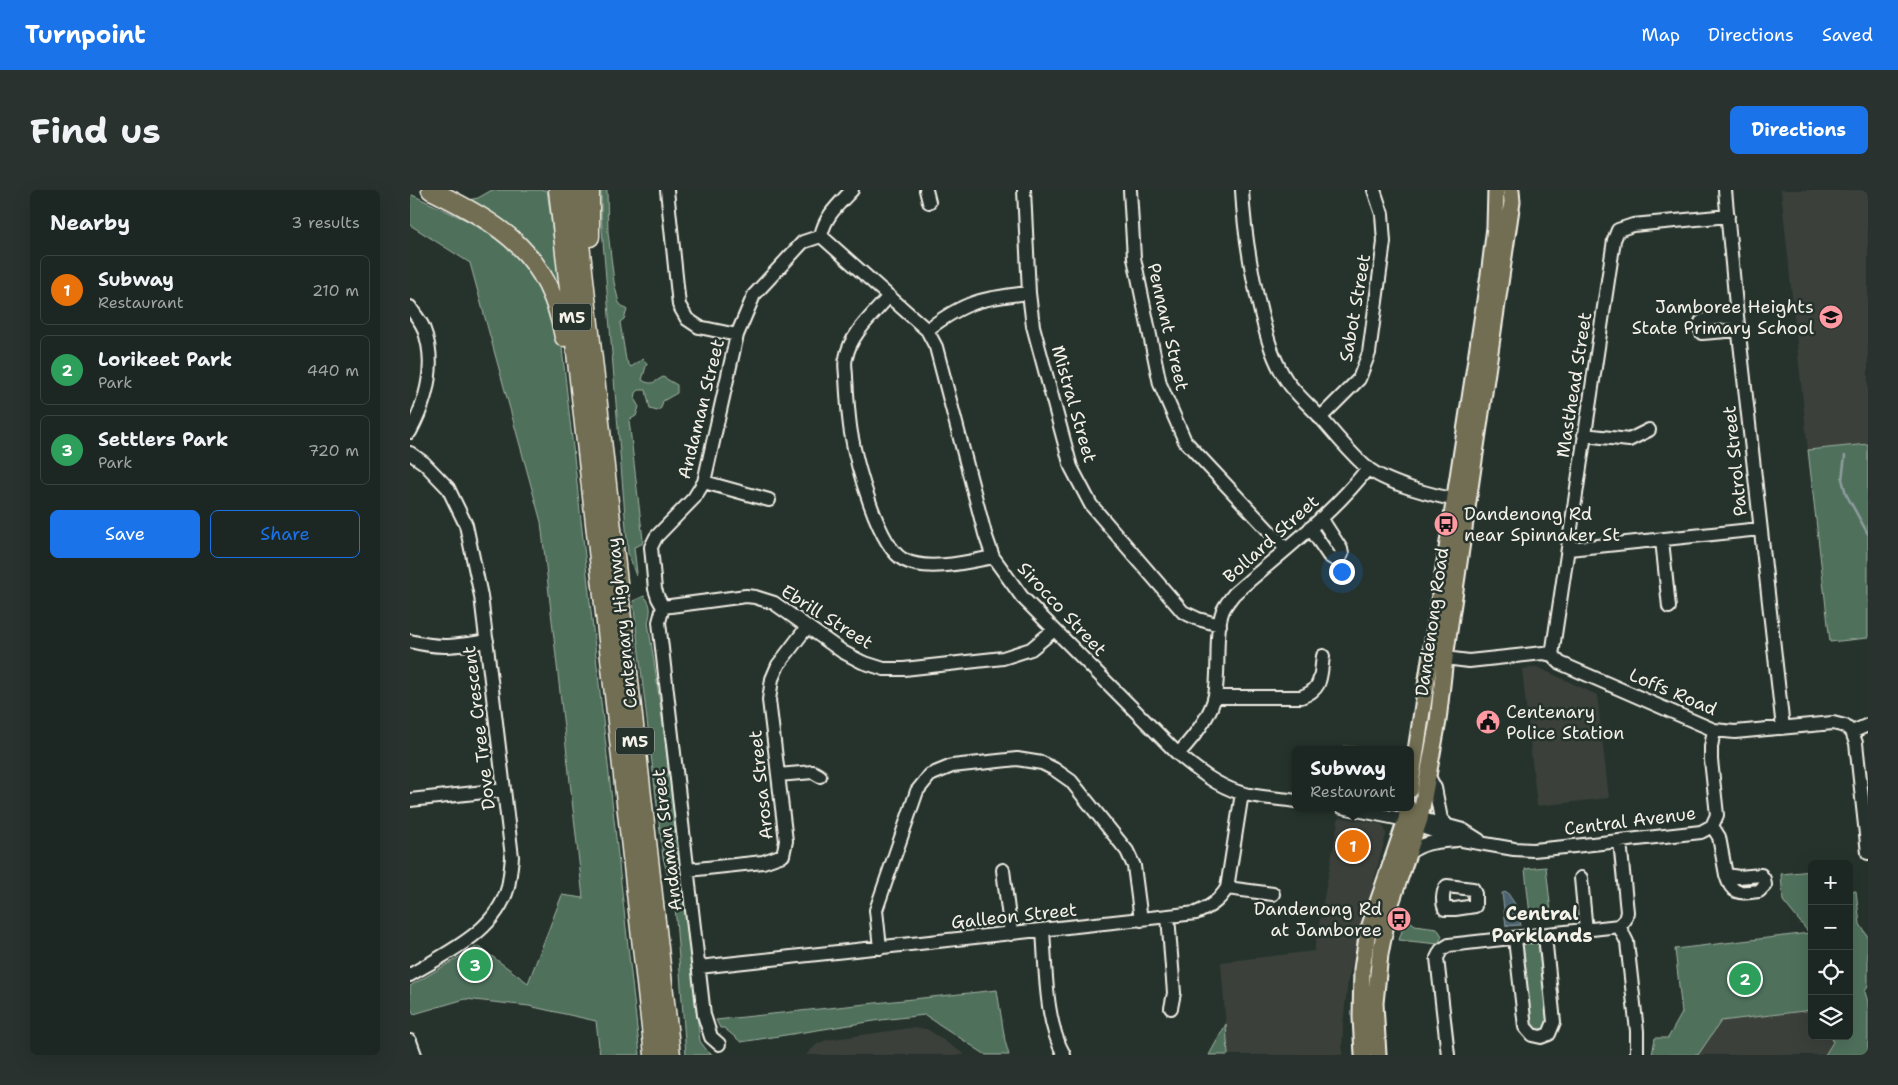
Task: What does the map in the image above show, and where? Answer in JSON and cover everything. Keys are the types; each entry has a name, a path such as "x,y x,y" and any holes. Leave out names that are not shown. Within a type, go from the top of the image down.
{"highway":[{"path":"431,190 476,213 504,231 522,248 539,270 551,292 560,318 578,432 587,443"},
{"name":"Centenary Highway","path":"558,190 654,1055"},
{"name":"Centenary Highway","path":"574,190 671,1055"},
{"path":"590,190 590,246 597,327 591,338"}],"main road":[{"name":"Dandenong Road","path":"1414,771 1438,660 1461,501 1496,227 1496,190"},
{"name":"Dandenong Road","path":"1461,501 1508,229 1512,202 1511,190"},
{"name":"Dandenong Road","path":"1363,1055 1360,1017 1362,969 1368,931 1428,775 1438,721 1442,676 1438,660"},
{"name":"Dandenong Road","path":"1378,1055 1375,1003 1380,954 1390,909 1409,853 1413,818"}],"street":[{"path":"666,190 680,305 687,319 699,327 737,335"},
{"path":"821,236 828,216 852,190"},
{"name":"Mistral Street","path":"1024,190 1029,293 1033,326 1071,467 1091,505 1183,612 1198,619 1220,625"},
{"name":"Pennant Street","path":"1130,190 1134,258 1160,384 1185,441 1285,548"},
{"path":"1242,190 1244,227 1252,276 1268,342 1281,371 1299,396 1334,436 1368,468 1404,487 1461,501"},
{"name":"Sabot Street","path":"1320,418 1359,379 1368,353 1384,242 1382,214 1374,190"},
{"name":"Patrol Street","path":"1725,190 1738,330 1783,728"},
{"name":"Masthead Street","path":"1552,655 1614,240 1618,230 1633,225 1728,216"},
{"name":"Andaman Street","path":"719,1044 711,1037 706,1025 659,622 663,606 658,598 656,589 651,547 656,537 694,498 704,482 737,335 754,295 803,242 821,236"},
{"name":"Sirocco Street","path":"821,236 927,330 936,347 985,534 993,557 1022,597 1196,770 1242,793 1292,800"},
{"path":"927,330 944,317 967,304 989,298 1029,293"},
{"path":"889,296 853,338 845,358 851,434 865,490 891,549 903,560 924,567 993,557"},
{"path":"410,308 423,326 430,355 428,386 420,414 410,432"},
{"path":"1737,316 1707,319 1701,322 1700,328 1702,333 1738,330"},
{"path":"1584,435 1629,440 1649,430"},
{"name":"Dove Tree Crescent","path":"410,453 424,463 448,488 466,525 481,596 512,857 507,888 493,918 474,935 410,975"},
{"name":"Bollard Street","path":"1178,754 1194,737 1215,697 1220,625 1224,610 1234,594 1321,518 1353,487 1368,468"},
{"path":"704,482 769,500"},
{"path":"1310,528 1329,556 1334,559 1339,558 1342,554 1341,549 1321,518"},
{"path":"1569,549 1760,529"},
{"path":"1662,540 1669,607"},
{"name":"Ebrill Street","path":"663,606 756,596 774,604 843,652 862,662 884,669 904,669 1004,658 1031,649 1054,630"},
{"name":"Arosa Street","path":"688,870 763,862 783,855 786,841 769,700 772,679 778,665 807,627"},
{"path":"410,641 428,646 451,647 487,641"},
{"path":"1438,660 1469,661 1543,653 1552,655"},
{"name":"Loffs Road","path":"1552,655 1560,663 1714,730 1735,732 1833,723 1844,726 1852,732"},
{"path":"1215,697 1300,698 1309,694 1318,686 1323,656"},
{"path":"1442,676 1449,670 1469,661"},
{"path":"1868,725 1852,732 1856,743 1868,853"},
{"name":"Central Avenue","path":"1409,853 1426,843 1462,840 1484,842 1514,849 1533,850 1701,832 1712,826 1717,815 1711,760 1714,730"},
{"path":"880,948 876,910 917,791 922,783 930,775 952,766 1016,759 1042,763 1071,781 1127,851 1134,866 1142,920"},
{"path":"778,775 813,772 820,776"},
{"path":"1428,775 1435,788 1441,819 1448,826"},
{"path":"410,800 504,790"},
{"path":"1242,793 1226,888 1272,894"},
{"path":"1368,811 1413,818"},
{"name":"Central Avenue","path":"1413,818 1463,830 1484,842"},
{"name":"Central Avenue","path":"1413,818 1462,840"},
{"path":"1712,826 1719,837 1726,875"},
{"path":"1448,1055 1437,958 1440,950 1449,945 1545,936 1619,926 1625,920 1627,912 1620,841"},
{"path":"1003,870 1010,934"},
{"path":"1580,873 1586,931"},
{"name":"Galleon Street","path":"699,967 1196,913 1210,907 1221,897 1226,888"},
{"path":"1168,916 1174,994 1171,1008"},
{"path":"1619,926 1627,942 1637,1031 1637,1055"},
{"path":"1042,931 1050,1007 1056,1042 1064,1055"},
{"path":"1515,938 1525,1027 1532,1036 1541,1037 1549,1034 1554,1022 1545,936"},
{"path":"410,1041 415,1055"}],"shaded area":[{"name":"Jamboree Heights State Primary School","path":"1781,190 1868,190 1868,444 1808,450"},
{"path":"1537,667 1597,695 1609,798 1537,806 1522,669"},
{"path":"1344,744 1358,746 1343,746"},
{"path":"1339,817 1381,824 1385,829 1386,835 1348,980 1343,1023 1342,1055 1228,1055 1221,962 1314,951"},
{"path":"1808,1010 1808,1040 1833,1040 1833,1042 1825,1055 1698,1055 1721,1021"},
{"path":"910,1028 927,1029 965,1055 806,1055 817,1044 827,1040"}],"green space":[{"path":"492,190 547,190 563,308 543,266 463,201 478,198"},
{"path":"601,190 607,190 608,232 614,282 619,303 627,310 624,319 620,322 626,360 631,367 643,359 647,363 642,380 645,382 653,383 663,377 677,385 677,393 663,401 661,408 657,411 650,409 646,390 639,390 636,393 635,400 639,407 636,416 629,420 643,540 642,544 634,547 636,576 628,553 601,216"},
{"path":"410,194 483,228 521,255 556,315 562,348 640,1055 600,1055 596,1021 529,1006 465,999 414,1014 410,1007 410,986 478,946 528,983 562,895 583,898 541,522 470,263 410,225"},
{"path":"1868,444 1868,638 1830,642 1808,450"},
{"path":"644,596 650,608 648,622 670,779 700,1041 708,1052 713,1055 686,1055 675,905 663,857 633,601"},
{"path":"1546,867 1551,912 1530,915 1525,869"},
{"path":"1808,871 1808,932 1783,901 1781,874"},
{"path":"1853,891 1856,891 1860,924 1868,937 1868,985 1865,992 1868,1002 1868,1055 1825,1055 1833,1040 1853,1040"},
{"path":"1406,918 1415,925 1437,928 1442,936 1438,944 1399,940"},
{"path":"1808,933 1808,1010 1721,1021 1698,1055 1652,1055 1655,1038 1668,1038 1682,1013 1675,949"},
{"path":"1538,941 1541,943 1551,1022 1543,1032 1531,1028 1522,945 1524,942"},
{"path":"997,990 1009,1055 986,1055 925,1015 741,1042 724,1028 720,1028 716,1020"},
{"path":"1226,1024 1228,1055 1209,1055"}],"water":[{"path":"1507,892 1515,904 1521,925 1506,926 1502,893"}],"waterway":[{"path":"1845,456 1842,479 1846,494 1868,534"}],"place":[{"name":"Jamboree Heights State Primary School","path":"1831,317"},
{"name":"Dandenong Rd near Spinnaker St","path":"1446,524"},
{"name":"Centenary Police Station","path":"1488,722"},
{"name":"Subway","path":"1353,846"},
{"name":"Dandenong Rd at Jamboree","path":"1399,919"},
{"name":"Settlers Park","path":"475,965"},
{"name":"Lorikeet Park","path":"1745,979"}],"district":[{"name":"Central Parklands","path":"1542,924"}]}
